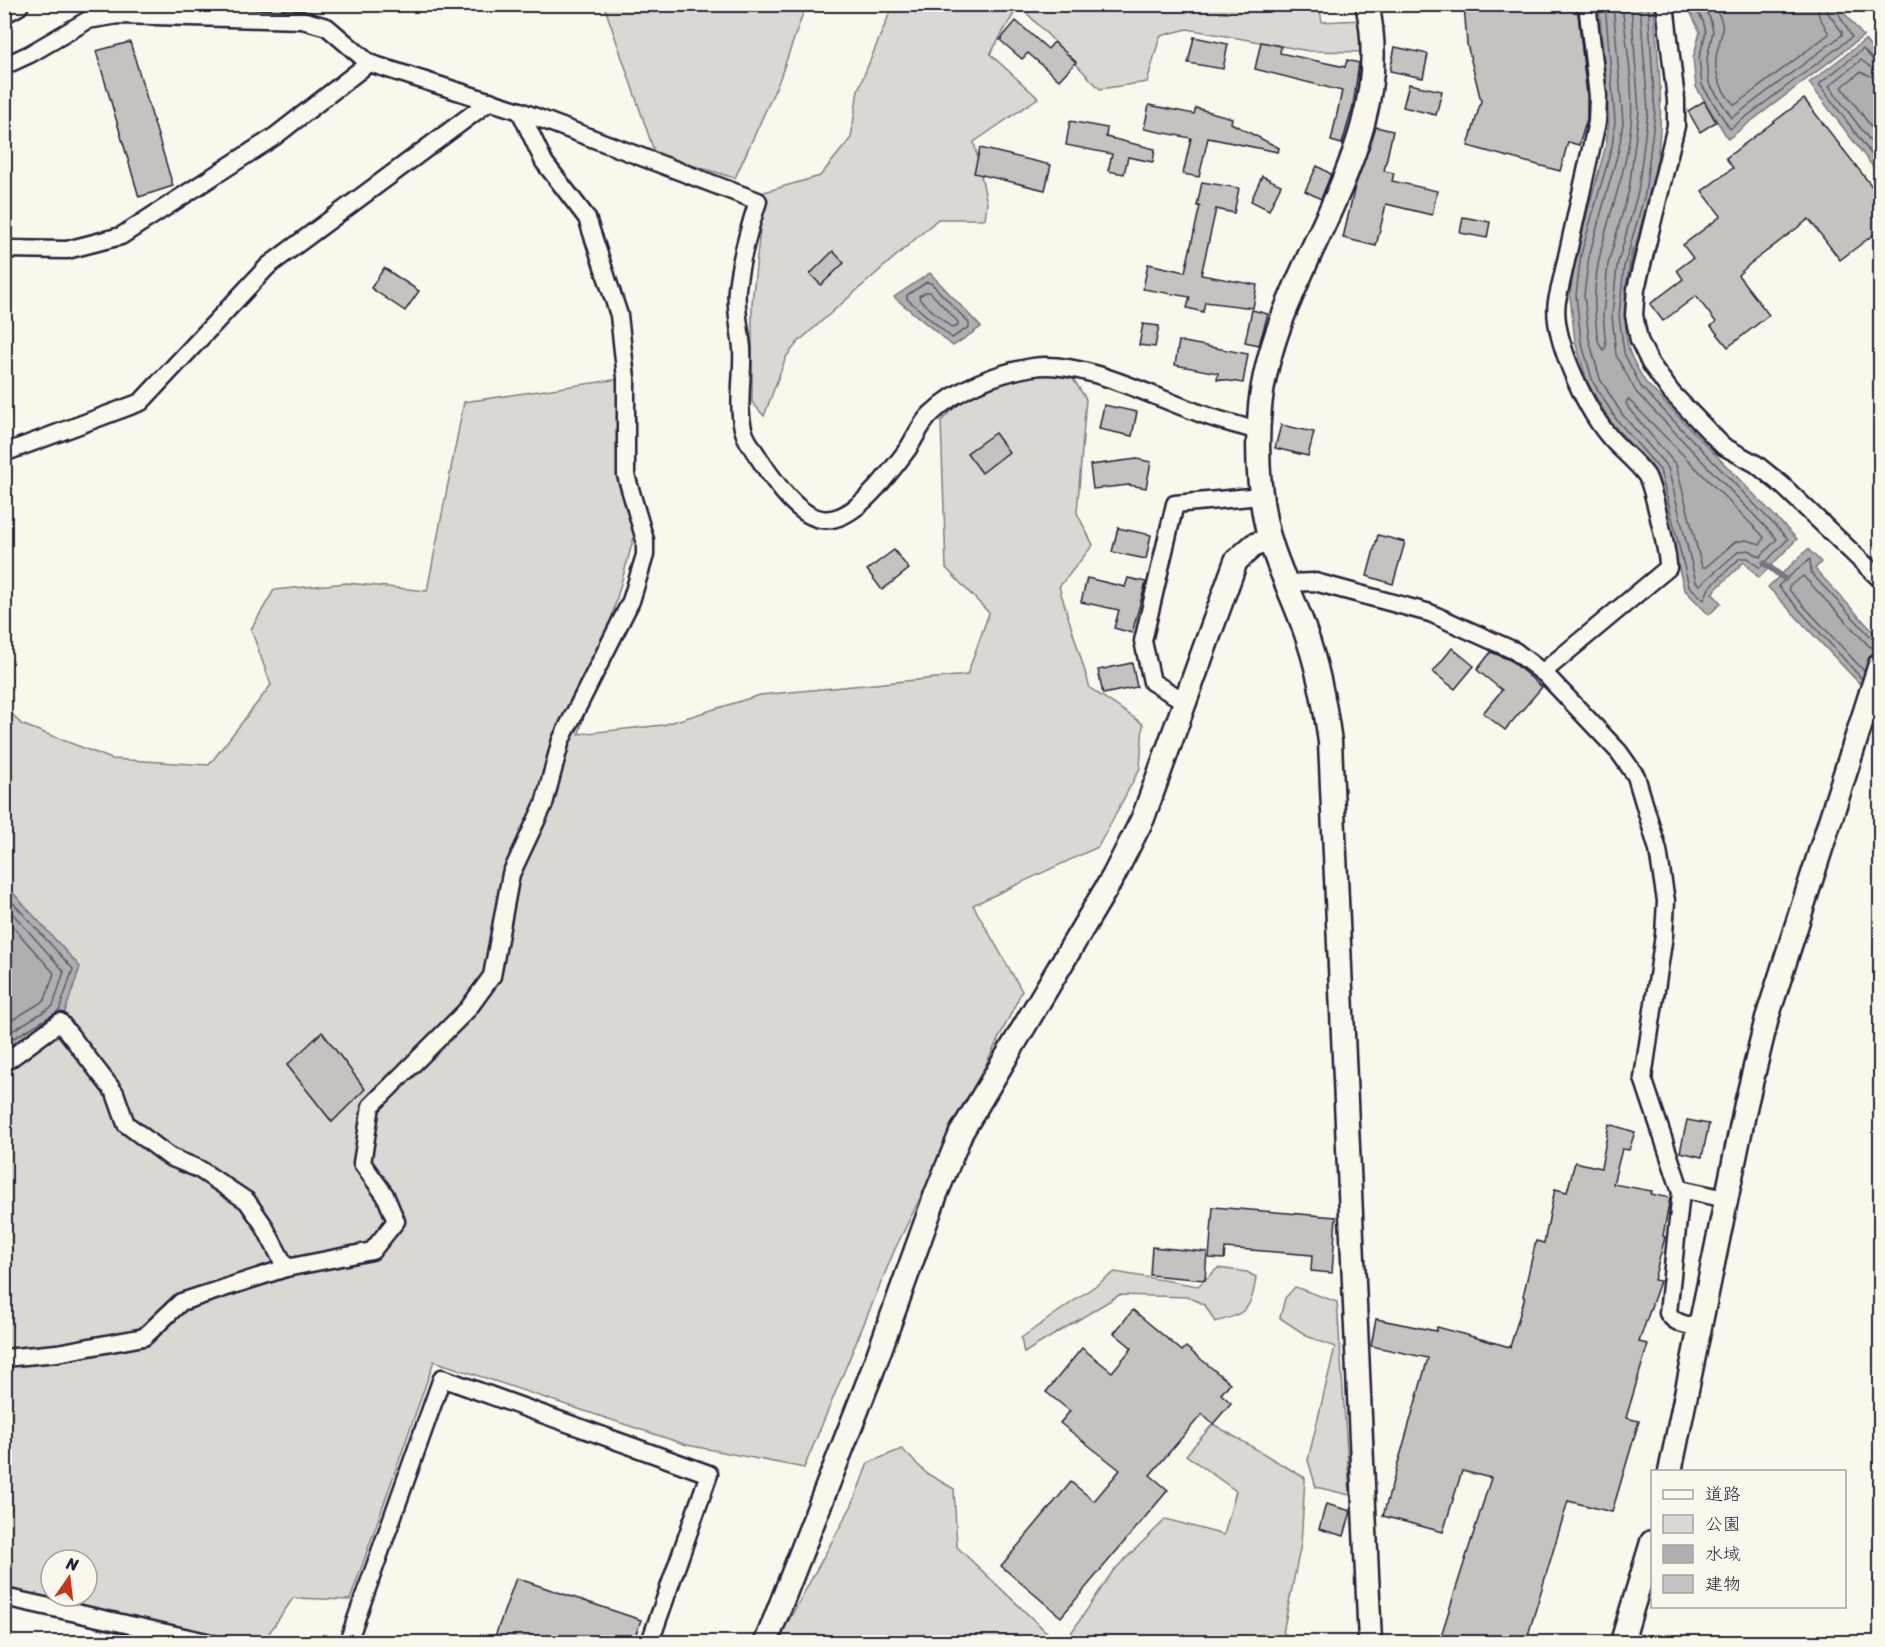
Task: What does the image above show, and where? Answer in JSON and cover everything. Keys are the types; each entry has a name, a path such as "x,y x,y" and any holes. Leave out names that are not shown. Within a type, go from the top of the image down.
{"street":[{"path":"4,11 17,4"},
{"path":"1367,4 1373,52 1367,112 1352,160 1273,338 1263,383 1258,431 1261,496 1270,540 1312,651 1323,696 1330,742 1370,1642"},
{"path":"1542,672 1668,568 1648,476 1616,445 1590,409 1556,320 1557,301 1597,122 1598,96 1587,4"},
{"path":"1665,4 1676,100 1676,126 1636,289 1634,315 1639,340 1663,383 1723,446 1756,464 1782,485 1881,579"},
{"path":"4,66 30,54 88,20 118,15 302,20 327,27 369,63 520,111 758,201 748,232 737,290 742,349 741,400 744,434 772,480 804,514 831,521 848,514 877,489 912,443 930,414 949,398 986,381 1034,367 1053,365 1078,369 1204,415 1258,431"},
{"path":"4,249 68,249 121,236 274,137 369,63"},
{"path":"4,453 141,402 268,266 490,101"},
{"path":"4,1358 57,1353 144,1337 182,1302 286,1268 372,1251 396,1221 385,1195 362,1163 371,1106 468,1009 492,976 510,874 544,804 561,740 631,601 645,555 645,540 626,475 626,378 619,315 587,218 544,162 520,111"},
{"path":"1186,702 1152,682 1143,641 1176,504 1261,496"},
{"path":"766,1642 872,1371 936,1194 961,1133 1113,877 1143,818 1236,561 1254,545 1270,540"},
{"path":"1285,582 1315,582 1430,613 1515,651 1542,672 1628,764 1642,790 1659,850 1664,884 1666,918 1643,1078 1680,1189 1668,1312 1672,1320 1700,1328"},
{"path":"1670,1470 1750,1085 1772,999 1881,664"},
{"path":"4,1064 60,1022 115,1093 126,1124 170,1157 199,1169 247,1201 263,1224 286,1268"},
{"path":"1680,1189 1726,1199"},
{"path":"348,1642 442,1378 709,1474 650,1642"},
{"path":"1622,1642 1651,1548"},
{"path":"4,1598 207,1642"}],"green space":[{"path":"1319,4 1322,22 1361,20 1368,52 1309,51 1187,29 1160,36 1147,82 1100,89 1019,5 990,54 1038,98 974,142 987,203 985,219 938,219 798,342 786,357 764,416 752,402 752,303 764,192 820,176 851,138 858,90 893,5"},
{"path":"604,5 806,5 779,81 735,178 655,154"},
{"path":"1070,374 1086,399 1077,513 1093,545 1059,587 1090,688 1143,724 1140,768 1098,847 973,905 1022,991 895,1249 804,1468 687,1445 434,1361 350,1600 293,1598 263,1642 250,1642 96,1608 99,1608 99,1548 39,1548 39,1595 5,1588 4,705 21,724 112,759 209,765 271,685 251,629 274,590 347,583 427,591 464,402 626,378 639,519 579,734 663,725 760,695 967,675 989,613 946,568 941,421 983,378"},
{"path":"1218,1268 1247,1272 1256,1277 1252,1296 1241,1313 1215,1322 1205,1305 1189,1297 1119,1295 1024,1353 1021,1338 1115,1272 1198,1286"},
{"path":"1295,1287 1337,1302 1350,1495 1316,1487 1308,1460 1335,1347 1309,1337 1280,1318 1285,1298"},
{"path":"1213,1424 1305,1478 1301,1544 1283,1632 1296,1642 1065,1642 1113,1571 1166,1519 1224,1535 1236,1491 1186,1455"},
{"path":"902,1449 926,1473 954,1489 957,1547 1057,1642 777,1642 852,1505 868,1463"}],"water":[{"path":"1599,5 1653,5 1654,9 1660,80 1660,134 1654,176 1629,276 1626,325 1630,354 1646,383 1797,539 1759,578 1744,562 1712,593 1721,603 1709,615 1684,589 1655,473 1611,422 1588,384 1575,342 1570,295 1576,253 1606,145 1609,121"},
{"path":"1687,5 1838,5 1863,36 1728,139 1696,87 1693,58 1700,32"},
{"path":"1865,40 1880,59 1880,176 1809,83"},
{"path":"930,273 981,327 953,346 894,297"},
{"path":"1808,549 1821,562 1815,569 1880,639 1880,705 1768,587"},
{"path":"5,884 80,967 64,1015 5,1052"}],"building":[{"path":"1464,4 1577,4 1587,96 1587,119 1579,145 1568,142 1560,171 1468,146 1481,101 1467,44"},
{"path":"1016,21 1048,49 1054,42 1076,62 1059,80 1028,53 1022,59 1000,40"},
{"path":"1194,37 1228,44 1223,69 1188,63"},
{"path":"130,42 173,186 139,197 96,51"},
{"path":"1261,42 1281,46 1280,53 1345,67 1347,60 1359,63 1353,106 1342,144 1331,141 1342,91 1255,69"},
{"path":"1395,47 1428,54 1423,78 1390,71"},
{"path":"1409,84 1442,91 1436,115 1403,107"},
{"path":"1804,99 1881,198 1881,229 1840,260 1809,219 1751,263 1738,275 1769,315 1728,347 1711,326 1716,322 1696,296 1663,321 1650,304 1683,279 1677,270 1693,258 1683,245 1721,216 1702,191 1733,168 1726,158"},
{"path":"1704,101 1716,122 1700,132 1688,111"},
{"path":"1149,105 1194,114 1196,108 1232,118 1231,123 1279,148 1278,152 1208,138 1199,177 1183,174 1191,138 1144,129"},
{"path":"1070,121 1107,128 1106,137 1155,149 1153,162 1128,157 1124,174 1108,171 1112,154 1066,145"},
{"path":"1376,127 1393,131 1384,171 1394,173 1392,181 1437,191 1432,215 1386,204 1376,246 1343,238 1355,186"},
{"path":"980,148 1051,165 1045,190 974,173"},
{"path":"1317,166 1331,174 1321,199 1305,191"},
{"path":"1262,176 1281,185 1269,210 1251,201"},
{"path":"1202,182 1239,188 1234,213 1216,209 1201,275 1257,285 1253,308 1205,302 1203,312 1187,308 1190,297 1143,289 1148,264 1185,272 1200,206 1197,206"},
{"path":"1463,217 1490,222 1487,238 1460,233"},
{"path":"833,251 844,263 821,285 810,274"},
{"path":"384,268 419,291 405,311 371,288"},
{"path":"1252,310 1268,314 1259,345 1245,342"},
{"path":"1143,324 1159,326 1155,347 1139,345"},
{"path":"1179,341 1248,354 1243,383 1217,379 1218,373 1175,365"},
{"path":"1104,405 1137,412 1132,436 1099,429"},
{"path":"1281,425 1314,432 1308,456 1275,448"},
{"path":"995,433 1009,452 982,473 967,453"},
{"path":"1137,459 1151,462 1146,488 1129,485 1093,489 1090,465"},
{"path":"1118,528 1151,535 1146,559 1112,552"},
{"path":"1378,535 1405,542 1393,584 1367,576"},
{"path":"894,550 909,569 882,590 867,570"},
{"path":"1087,578 1125,587 1128,578 1146,582 1132,633 1114,628 1119,610 1081,602"},
{"path":"1452,648 1474,666 1455,689 1433,672"},
{"path":"1491,652 1510,660 1542,687 1505,730 1483,713 1502,690 1477,670"},
{"path":"1132,663 1137,687 1103,694 1098,670"},
{"path":"322,1032 365,1089 332,1122 287,1065"},
{"path":"1687,1120 1709,1124 1702,1157 1680,1152"},
{"path":"1609,1124 1635,1132 1629,1150 1622,1149 1613,1184 1652,1191 1651,1194 1670,1198 1663,1236 1665,1237 1654,1280 1660,1281 1639,1342 1648,1344 1626,1418 1639,1421 1612,1512 1568,1501 1526,1642 1439,1642 1491,1478 1462,1471 1443,1532 1383,1516 1428,1358 1371,1346 1376,1319 1436,1331 1437,1327 1510,1347 1525,1297 1523,1296 1536,1241 1544,1243 1555,1189 1567,1192 1575,1162 1601,1168"},
{"path":"1213,1207 1336,1217 1332,1273 1311,1271 1312,1255 1225,1248 1224,1259 1209,1258"},
{"path":"1152,1247 1207,1252 1205,1280 1150,1275"},
{"path":"1133,1310 1182,1351 1186,1347 1230,1383 1221,1394 1231,1403 1213,1424 1202,1414 1150,1475 1168,1490 1061,1617 1001,1566 1071,1482 1094,1501 1120,1470 1060,1423 1070,1411 1046,1392 1082,1348 1112,1372 1132,1348 1114,1333"},
{"path":"1326,1504 1351,1511 1344,1536 1319,1529"},
{"path":"516,1578 641,1620 633,1642 493,1642"}],"waterway":[{"path":"1627,293 1634,250"},
{"path":"1764,563 1785,579"}]}
